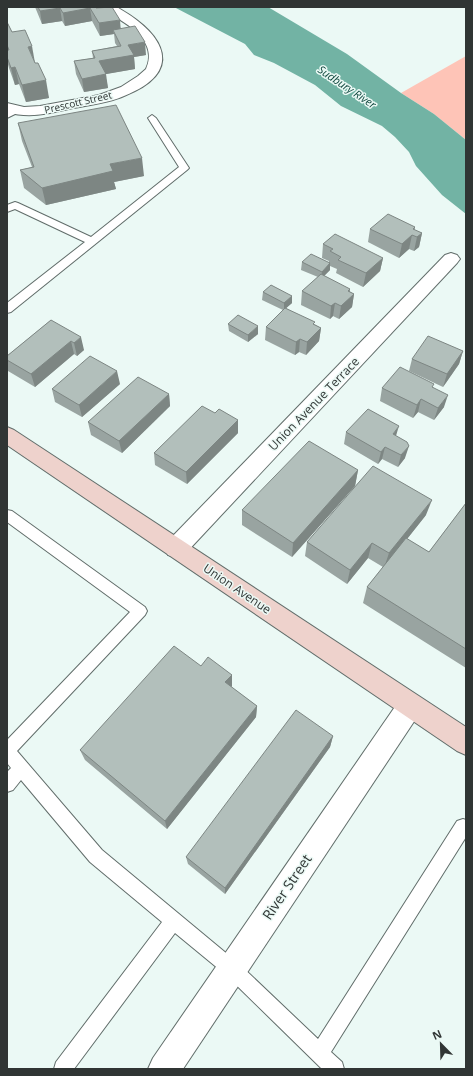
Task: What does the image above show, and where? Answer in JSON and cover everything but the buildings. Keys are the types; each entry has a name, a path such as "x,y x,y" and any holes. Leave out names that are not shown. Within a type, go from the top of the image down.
{"main road":[{"name":"Union Avenue","path":"7,435 410,706 466,742"}],"street":[{"name":"Prescott Street","path":"10,111 38,111 108,96 125,90 149,74 155,65 153,45 137,26 107,7"},
{"name":"Union Avenue Terrace","path":"176,548 451,259"},
{"name":"River Street","path":"164,1069 410,706"}],"lane":[{"path":"7,309 184,168 152,118"},
{"path":"7,209 15,206 91,241"},
{"path":"7,515 140,611 7,751 96,856 232,969 335,1069"},
{"path":"7,784 21,768"},
{"path":"318,1054 463,827"},
{"path":"63,1069 174,921"}],"shaded area":[{"path":"466,56 466,140 434,114 401,93"}],"water":[{"name":"Sudbury River","path":"174,7 268,7 347,54 401,93 434,114 466,140 466,214 442,195 416,166 409,152 382,126 341,106 315,85 274,63 254,55 245,44"}]}
